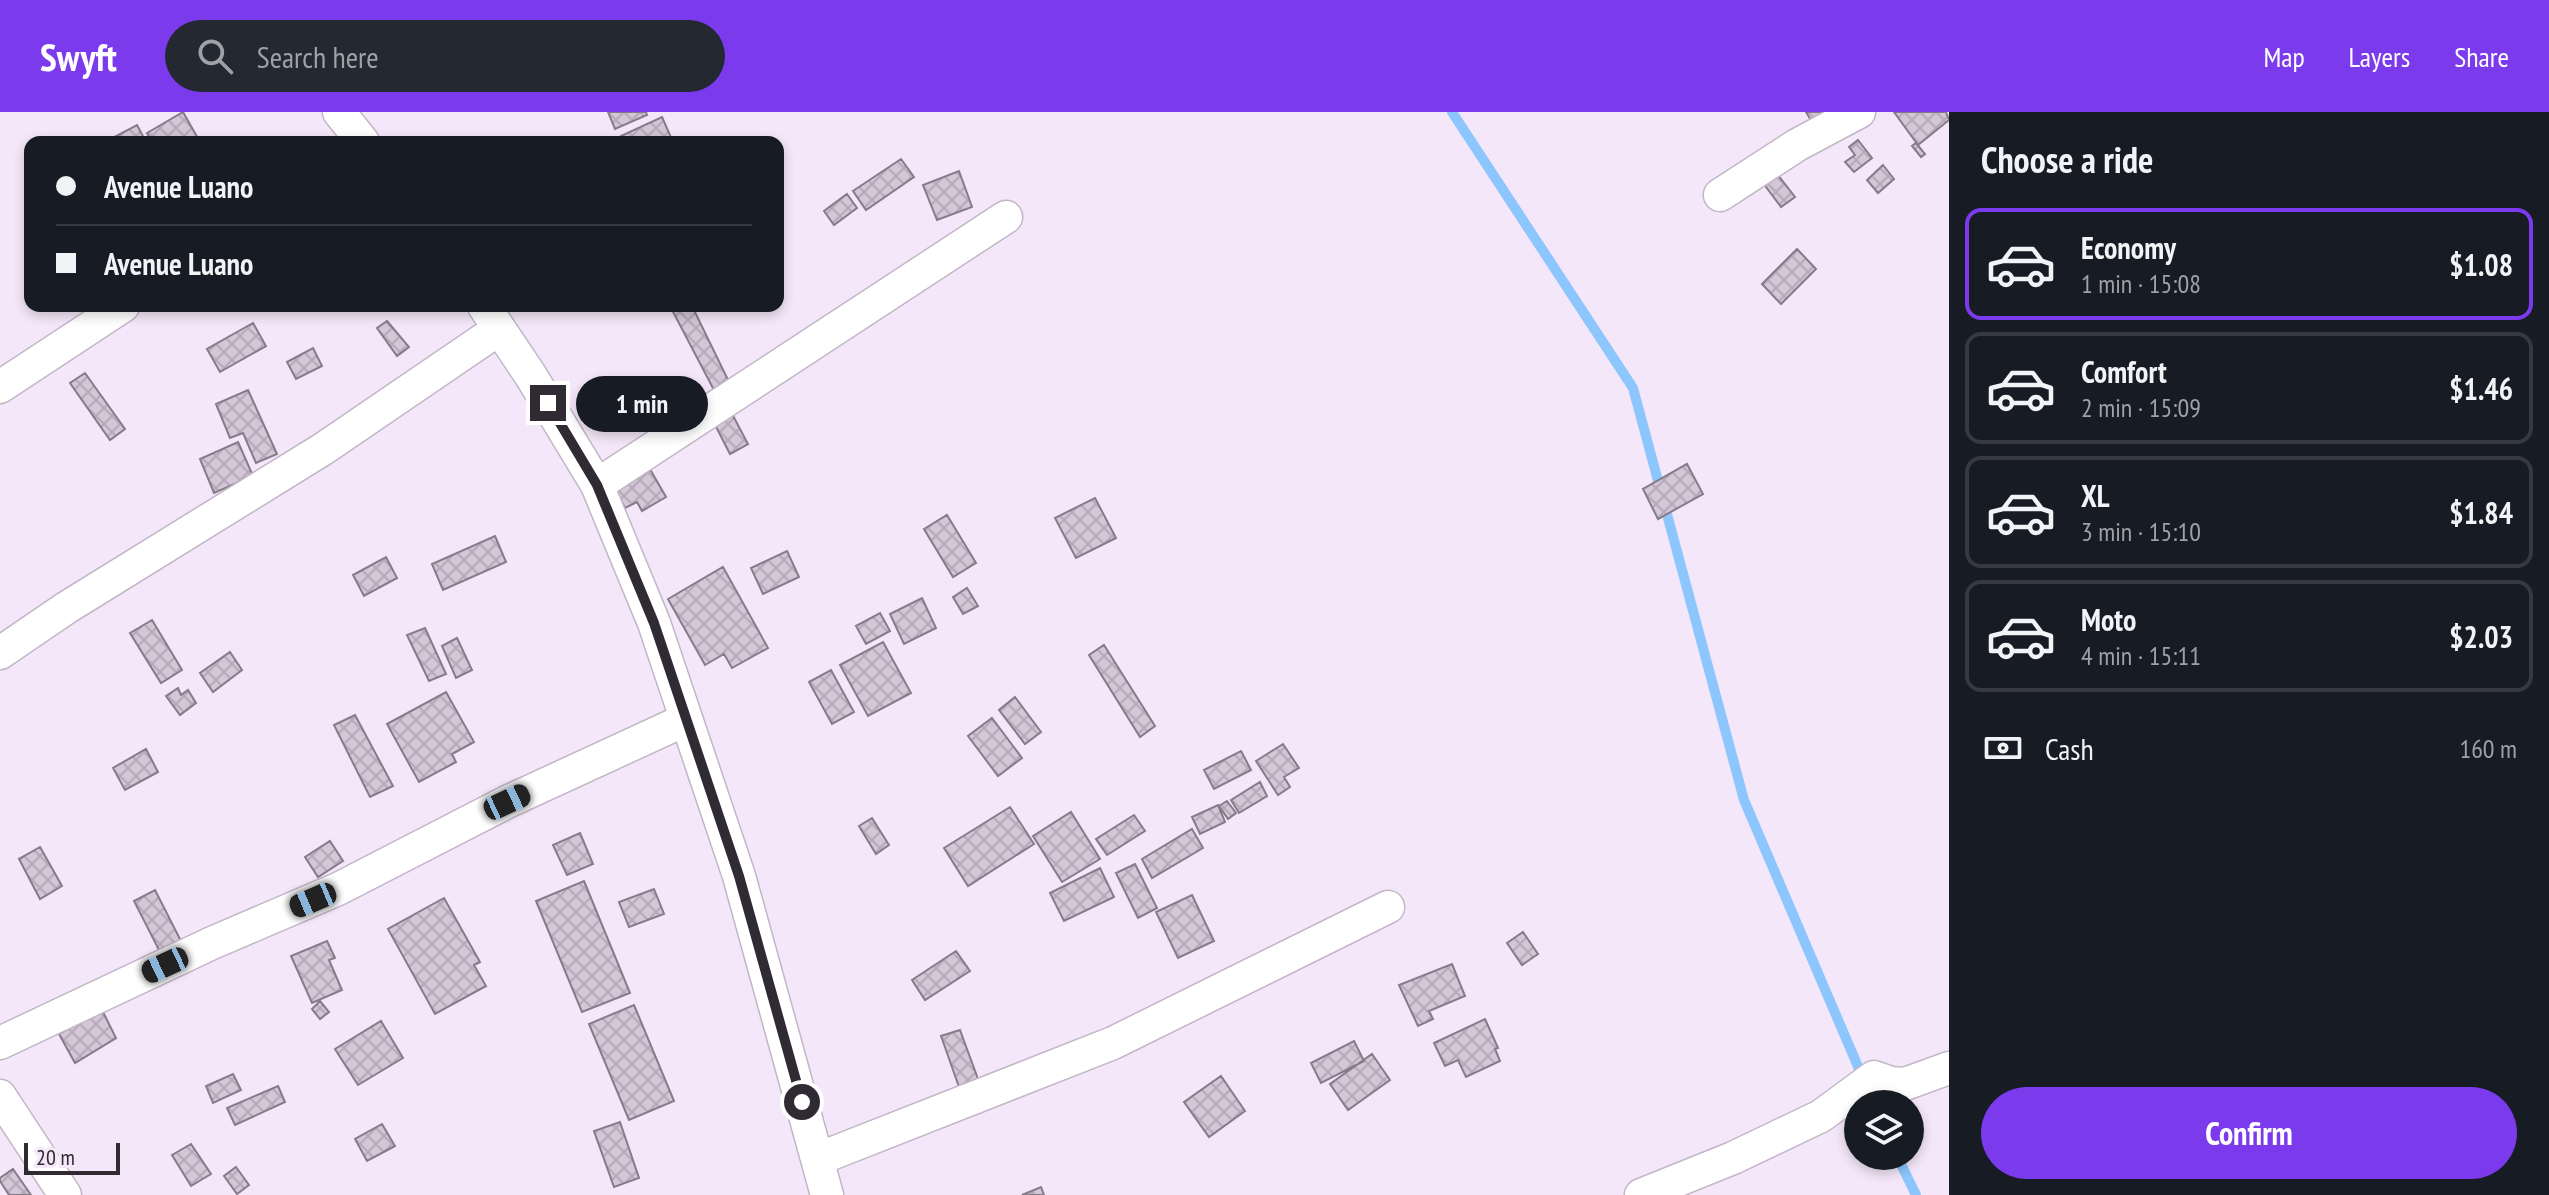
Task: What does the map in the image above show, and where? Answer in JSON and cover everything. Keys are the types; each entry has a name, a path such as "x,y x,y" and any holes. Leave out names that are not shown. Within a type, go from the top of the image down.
{"street":[{"path":"339,112 358,136"},
{"path":"1720,195 1797,145 1859,112"},
{"path":"597,485 1006,217"},
{"path":"0,387 114,312"},
{"path":"0,653 66,608 323,449 492,317 597,485 654,623 739,876 827,1195"},
{"path":"0,1043 212,943 338,889 507,802 685,720"},
{"path":"818,1159 1113,1043 1388,907"},
{"path":"1641,1195 1733,1158 1821,1116 1874,1077 1905,1084 1949,1068"},
{"path":"0,1096 65,1195"}],"building":[{"path":"183,112 197,136 149,136 147,133"},
{"path":"608,112 646,112 647,115 615,129"},
{"path":"1806,112 1841,112 1815,127"},
{"path":"1894,112 1946,112 1949,120 1918,145"},
{"path":"662,117 670,136 621,136"},
{"path":"137,125 143,136 116,136"},
{"path":"1858,140 1872,158 1854,172 1845,162 1855,155 1849,147"},
{"path":"1916,143 1925,154 1921,157 1912,146"},
{"path":"901,159 914,177 866,210 853,191"},
{"path":"1883,165 1894,179 1878,193 1867,180"},
{"path":"1774,170 1795,197 1781,207 1760,179"},
{"path":"959,171 972,207 937,220 923,185"},
{"path":"847,194 857,208 834,225 824,211"},
{"path":"1797,249 1816,269 1781,304 1762,284"},
{"path":"673,312 695,312 731,386 716,394"},
{"path":"387,321 409,347 397,356 377,328"},
{"path":"253,323 266,346 220,372 207,349"},
{"path":"313,348 322,366 296,379 287,362"},
{"path":"85,373 125,429 110,440 70,383"},
{"path":"248,390 277,454 256,463 243,433 230,438 216,404"},
{"path":"730,410 748,444 730,454 712,419"},
{"path":"238,442 253,476 214,493 200,459"},
{"path":"643,457 666,497 642,511 637,502 625,508 608,477"},
{"path":"1687,464 1703,494 1658,519 1643,489"},
{"path":"1095,498 1116,538 1076,558 1055,518"},
{"path":"947,515 976,563 953,577 924,529"},
{"path":"495,536 506,562 443,590 432,564"},
{"path":"787,551 799,577 763,594 751,568"},
{"path":"386,557 397,578 364,596 353,575"},
{"path":"723,567 768,648 732,668 724,654 705,665 668,599"},
{"path":"967,588 978,606 963,614 953,597"},
{"path":"922,598 936,628 904,644 890,614"},
{"path":"880,613 890,631 866,644 856,626"},
{"path":"152,620 182,670 161,683 130,633"},
{"path":"425,628 446,674 429,681 407,635"},
{"path":"457,638 472,670 456,678 442,646"},
{"path":"883,642 911,693 868,716 840,665"},
{"path":"1104,645 1155,726 1140,737 1089,655"},
{"path":"230,652 242,670 213,692 200,673"},
{"path":"831,670 854,712 832,724 809,682"},
{"path":"178,688 181,695 188,690 196,703 180,715 166,696"},
{"path":"446,692 474,742 452,754 456,762 419,782 387,724"},
{"path":"1015,697 1041,732 1025,744 999,710"},
{"path":"355,715 393,786 370,797 334,725"},
{"path":"992,718 1022,758 998,776 968,736"},
{"path":"1283,744 1299,768 1284,777 1290,787 1278,795 1256,761"},
{"path":"146,749 158,772 125,790 113,768"},
{"path":"1241,751 1251,770 1214,789 1204,770"},
{"path":"1260,782 1267,796 1239,813 1231,800"},
{"path":"1227,801 1236,813 1228,819 1219,806"},
{"path":"1218,805 1225,822 1200,834 1192,817"},
{"path":"1010,807 1034,844 968,886 944,848"},
{"path":"1071,812 1100,859 1062,882 1033,836"},
{"path":"1134,815 1145,831 1107,855 1096,839"},
{"path":"872,818 889,845 876,854 859,826"},
{"path":"1192,829 1203,848 1152,878 1142,859"},
{"path":"580,833 593,864 567,875 553,845"},
{"path":"330,841 343,861 318,877 305,857"},
{"path":"40,847 62,886 40,899 19,859"},
{"path":"1135,864 1157,908 1138,918 1116,873"},
{"path":"1100,868 1114,897 1064,921 1050,893"},
{"path":"584,881 630,993 582,1012 536,901"},
{"path":"654,889 664,914 629,927 619,902"},
{"path":"155,890 182,943 161,954 134,901"},
{"path":"1192,895 1214,941 1178,958 1156,912"},
{"path":"444,898 480,962 474,965 486,986 435,1014 388,929"},
{"path":"1523,932 1538,954 1522,965 1507,943"},
{"path":"327,941 335,958 329,960 342,990 312,1003 291,956"},
{"path":"956,951 970,971 925,1000 912,980"},
{"path":"1452,964 1465,996 1429,1011 1433,1019 1418,1026 1399,985"},
{"path":"320,1001 329,1012 320,1019 312,1009"},
{"path":"634,1005 674,1101 629,1120 589,1024"},
{"path":"102,1010 116,1038 75,1063 59,1034"},
{"path":"1485,1019 1498,1048 1495,1049 1500,1061 1466,1077 1458,1060 1445,1066 1434,1043"},
{"path":"381,1021 403,1058 358,1085 335,1049"},
{"path":"960,1030 978,1079 959,1087 941,1036"},
{"path":"1354,1041 1364,1061 1321,1083 1311,1063"},
{"path":"1372,1054 1390,1080 1348,1110 1330,1084"},
{"path":"233,1074 241,1090 213,1103 206,1086"},
{"path":"1221,1076 1245,1111 1209,1137 1184,1102"},
{"path":"278,1086 285,1102 235,1125 227,1108"},
{"path":"620,1122 639,1178 614,1187 594,1131"},
{"path":"382,1124 395,1146 367,1161 355,1139"},
{"path":"191,1144 211,1174 191,1186 172,1155"},
{"path":"236,1167 249,1185 237,1194 224,1176"},
{"path":"13,1169 31,1195 9,1195 0,1178"},
{"path":"1041,1187 1044,1195 1022,1195"}],"waterway":[{"path":"1452,112 1633,388 1744,800 1868,1090"},
{"path":"1904,1170 1916,1195"}],"route":[{"path":"548,403 597,485 654,623 739,876 802,1102"}]}
